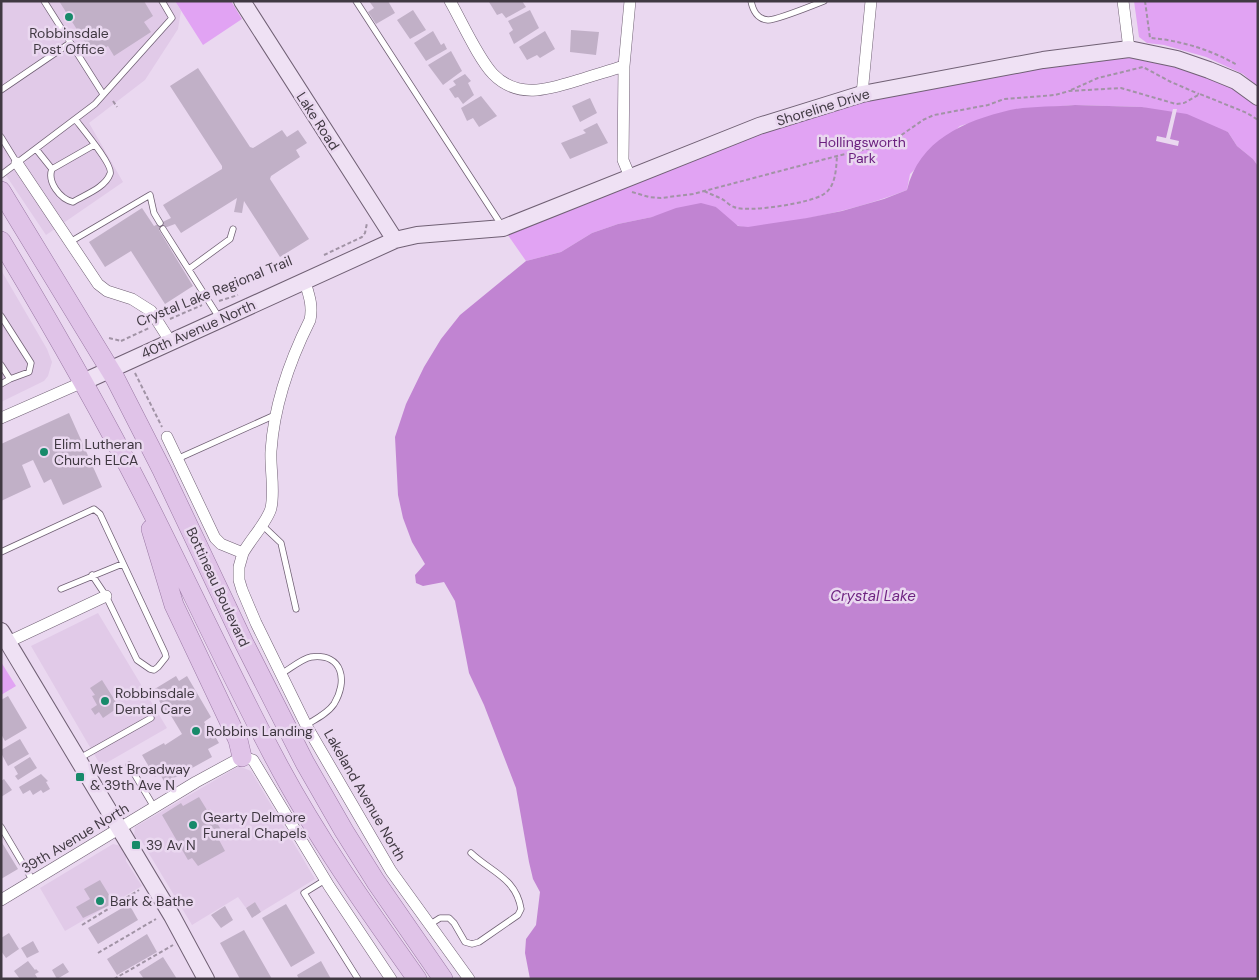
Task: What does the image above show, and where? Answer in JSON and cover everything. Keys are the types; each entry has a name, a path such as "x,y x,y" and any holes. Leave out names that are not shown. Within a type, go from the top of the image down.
{"main road":[{"name":"Bottineau Boulevard","path":"1,191 110,369 162,470 244,644 305,762 344,831 376,882 443,979"},
{"name":"Bottineau Boulevard","path":"1,241 83,382 141,491 279,766 344,874 417,979"},
{"path":"141,491 174,605 238,740 242,757"}],"street":[{"name":"Lake Road","path":"242,1 395,240"},
{"path":"450,1 484,62 505,84 519,89 548,90 624,66"},
{"path":"630,1 624,66 623,160 630,177"},
{"path":"862,94 871,1"},
{"path":"1123,1 1130,49"},
{"name":"Shoreline Drive","path":"395,240 417,235 503,228 759,126 862,94 1043,60 1130,49 1178,59 1209,70 1236,81 1258,97"},
{"path":"17,163 98,284 107,291 142,305 151,311 170,341"},
{"name":"40th Avenue North","path":"1,418 395,240"},
{"path":"167,437 215,538 220,544 243,553 271,509 270,466 272,428 287,370 312,312 311,301 305,282"},
{"name":"Lakeland Avenue North","path":"243,553 239,567 239,580 242,590 306,725 391,871 469,979"},
{"path":"106,596 4,637 172,916 206,979"},
{"path":"242,757 253,760 325,880 391,979"},
{"name":"39th Avenue North","path":"1,900 154,807 242,757"}],"lane":[{"path":"44,1 103,94"},
{"path":"1,175 95,104 172,18 162,1"},
{"path":"356,1 503,228"},
{"path":"751,1 753,10 759,17 769,20 824,1"},
{"path":"1,90 70,43"},
{"path":"75,119 94,145 111,169 104,182 94,190 73,202 67,201 59,193 49,175 52,169 94,145"},
{"path":"1,137 17,163"},
{"path":"36,149 52,169"},
{"path":"70,242 150,195 154,213 220,319"},
{"path":"189,269 230,240 233,229"},
{"path":"1,316 31,363 29,372 1,384"},
{"path":"1,365 10,379"},
{"path":"177,459 275,415"},
{"path":"1,552 94,509 100,514 165,653 166,657 154,670 137,660 106,596 92,575"},
{"path":"262,525 280,542 296,609"},
{"path":"61,589 122,564"},
{"path":"281,674 309,657 328,659 341,669 342,678 334,703 320,716 306,725"},
{"path":"78,759 151,718"},
{"path":"128,764 154,807"},
{"path":"1,828 33,881"},
{"path":"429,925 440,918 449,918 465,942 472,944 479,942 518,915 522,909 514,890 502,875 478,860 471,853"},
{"path":"325,880 304,893 358,979"}],"path":[{"path":"1145,1 1150,38"},
{"path":"626,193 633,192 649,197 662,198 704,192 890,142 934,115 988,105 1004,99 1055,95 1098,78 1143,67 1171,82 1247,113 1258,120"},
{"path":"1069,91 1121,88 1176,105 1200,94"},
{"path":"113,101 117,107"},
{"path":"704,192 722,199 734,208 751,209 787,205 816,198 825,194 831,187 835,178 837,156"},
{"path":"318,258 362,237 366,232 367,221"},
{"name":"Crystal Lake Regional Trail","path":"103,337 121,341 210,302 224,300 240,294"},
{"path":"142,387 167,437"},
{"path":"82,925 140,890"},
{"path":"98,953 158,918"},
{"path":"114,979 173,945"}],"shaded area":[{"path":"1,1 175,1 181,11 178,29 145,80 89,123 123,182 46,235 1,168"},
{"path":"1,270 47,349 52,362 48,376 44,381 1,402"},
{"path":"98,613 167,728 101,766 31,646"},
{"path":"239,766 251,771 315,879 261,912 255,902 246,908 238,897 192,925 142,842 134,836 135,827"},
{"path":"113,844 121,846 126,854 126,861 142,886 65,931 40,888"}],"green space":[{"path":"175,1 231,1 242,19 203,45"},
{"path":"1134,1 1258,1 1258,87 1243,74 1206,57 1164,45 1147,43 1139,37"},
{"name":"Hollingsworth Park","path":"1084,54 1177,59 1258,97 1258,166 1253,159 1237,146 1228,132 1142,107 1075,105 1012,110 960,126 910,174 907,190 829,214 750,228 732,223 716,207 618,224 592,233 561,252 526,261 503,228 862,94"},
{"path":"1,662 16,686 1,695"}],"water":[{"name":"Crystal Lake","path":"1075,105 1142,107 1187,114 1228,132 1237,146 1253,159 1258,166 1258,979 530,979 525,953 526,939 536,925 540,892 533,879 529,862 516,788 484,705 469,673 455,601 444,582 423,586 416,583 415,575 425,564 412,542 403,518 398,495 395,437 406,404 424,367 441,339 460,315 526,261 561,252 592,233 618,224 652,217 676,208 701,203 716,207 738,226 748,227 842,211 907,190 913,173 922,158 946,135 960,127 1010,110"}],"pier":[{"path":"1173,109 1177,109 1170,139 1179,141 1178,146 1156,141 1157,136 1166,138"}],"building":[{"path":"59,1 144,1 153,16 144,22 151,32 114,56 108,46 93,55"},
{"path":"369,1 388,1 395,13 376,24 368,12 374,8"},
{"path":"522,1 526,7 506,18 502,13 497,15 489,2"},
{"path":"413,10 426,30 410,39 397,20"},
{"path":"530,10 539,28 514,44 509,33 513,30 508,21"},
{"path":"571,30 599,32 596,55 570,52"},
{"path":"433,31 441,45 444,43 447,49 426,61 414,43"},
{"path":"545,31 555,49 540,58 537,55 527,60 519,47"},
{"path":"451,51 462,71 443,85 428,65"},
{"path":"198,68 250,147 253,148 282,130 287,137 298,130 307,143 296,150 300,157 271,176 270,179 309,239 280,257 244,201 242,213 234,212 237,198 181,233 175,224 159,230 193,286 165,304 131,251 105,267 89,242 142,208 154,226 171,218 163,205 222,169 222,166 170,86"},
{"path":"465,74 471,81 468,83 474,95 463,104 458,97 455,98 449,89 456,85 453,81"},
{"path":"481,96 497,116 479,127 473,118 467,121 461,108"},
{"path":"590,98 597,113 580,122 572,106"},
{"path":"597,123 608,143 570,159 561,143 586,133 583,130"},
{"name":"Elim Lutheran Church ELCA","path":"69,413 102,487 63,505 51,479 44,483 33,460 22,465 31,487 1,501 1,444"},
{"name":"Robbins Landing","path":"176,676 179,681 187,676 211,717 204,722 207,727 209,726 219,743 208,749 212,757 165,783 160,774 155,777 142,755 164,743 165,745 182,734 170,714 168,716 153,690"},
{"name":"Robbinsdale Dental Care","path":"102,680 119,707 103,718 99,712 95,715 91,709 97,705 92,696 95,695 90,688"},
{"path":"8,696 27,728 5,741 1,734 1,700"},
{"path":"20,739 29,754 8,766 1,750"},
{"path":"30,757 37,768 18,780 15,776 18,774 14,767"},
{"path":"41,774 48,781 46,782 50,789 43,793 41,790 33,795 30,790 23,794 19,787"},
{"path":"4,779 12,790 1,797 1,781"},
{"name":"Gearty Delmore Funeral Chapels","path":"199,797 207,810 209,809 224,835 218,838 225,851 198,866 192,858 188,860 162,815 181,803 183,806"},
{"path":"1,841 18,869 1,879"},
{"name":"Bark & Bathe","path":"100,880 114,903 83,918 76,907 90,899 84,889"},
{"path":"255,902 261,912 252,918 246,908"},
{"path":"129,904 138,920 98,944 88,928"},
{"path":"286,904 315,953 291,967 262,918"},
{"path":"225,906 233,920 221,928 211,915"},
{"path":"244,930 272,979 240,979 220,943"},
{"path":"9,933 19,949 6,958 1,951 1,938"},
{"path":"147,934 157,952 117,975 107,959"},
{"path":"33,941 39,952 27,958 21,948"},
{"path":"163,957 177,979 144,979 139,972"},
{"path":"28,961 39,972 35,974 38,979 20,979 14,971"},
{"path":"321,961 331,979 299,979 297,975"},
{"path":"63,963 69,972 57,979 52,970"}],"place":[{"name":"Robbinsdale Post Office","path":"69,17"},
{"name":"Elim Lutheran Church ELCA","path":"44,452"},
{"name":"Robbinsdale Dental Care","path":"105,701"},
{"name":"Robbins Landing","path":"196,731"},
{"name":"West Broadway & 39th Ave N","path":"80,777"},
{"name":"Gearty Delmore Funeral Chapels","path":"193,825"},
{"name":"39 Av N","path":"136,845"},
{"name":"Bark & Bathe","path":"100,901"}]}
